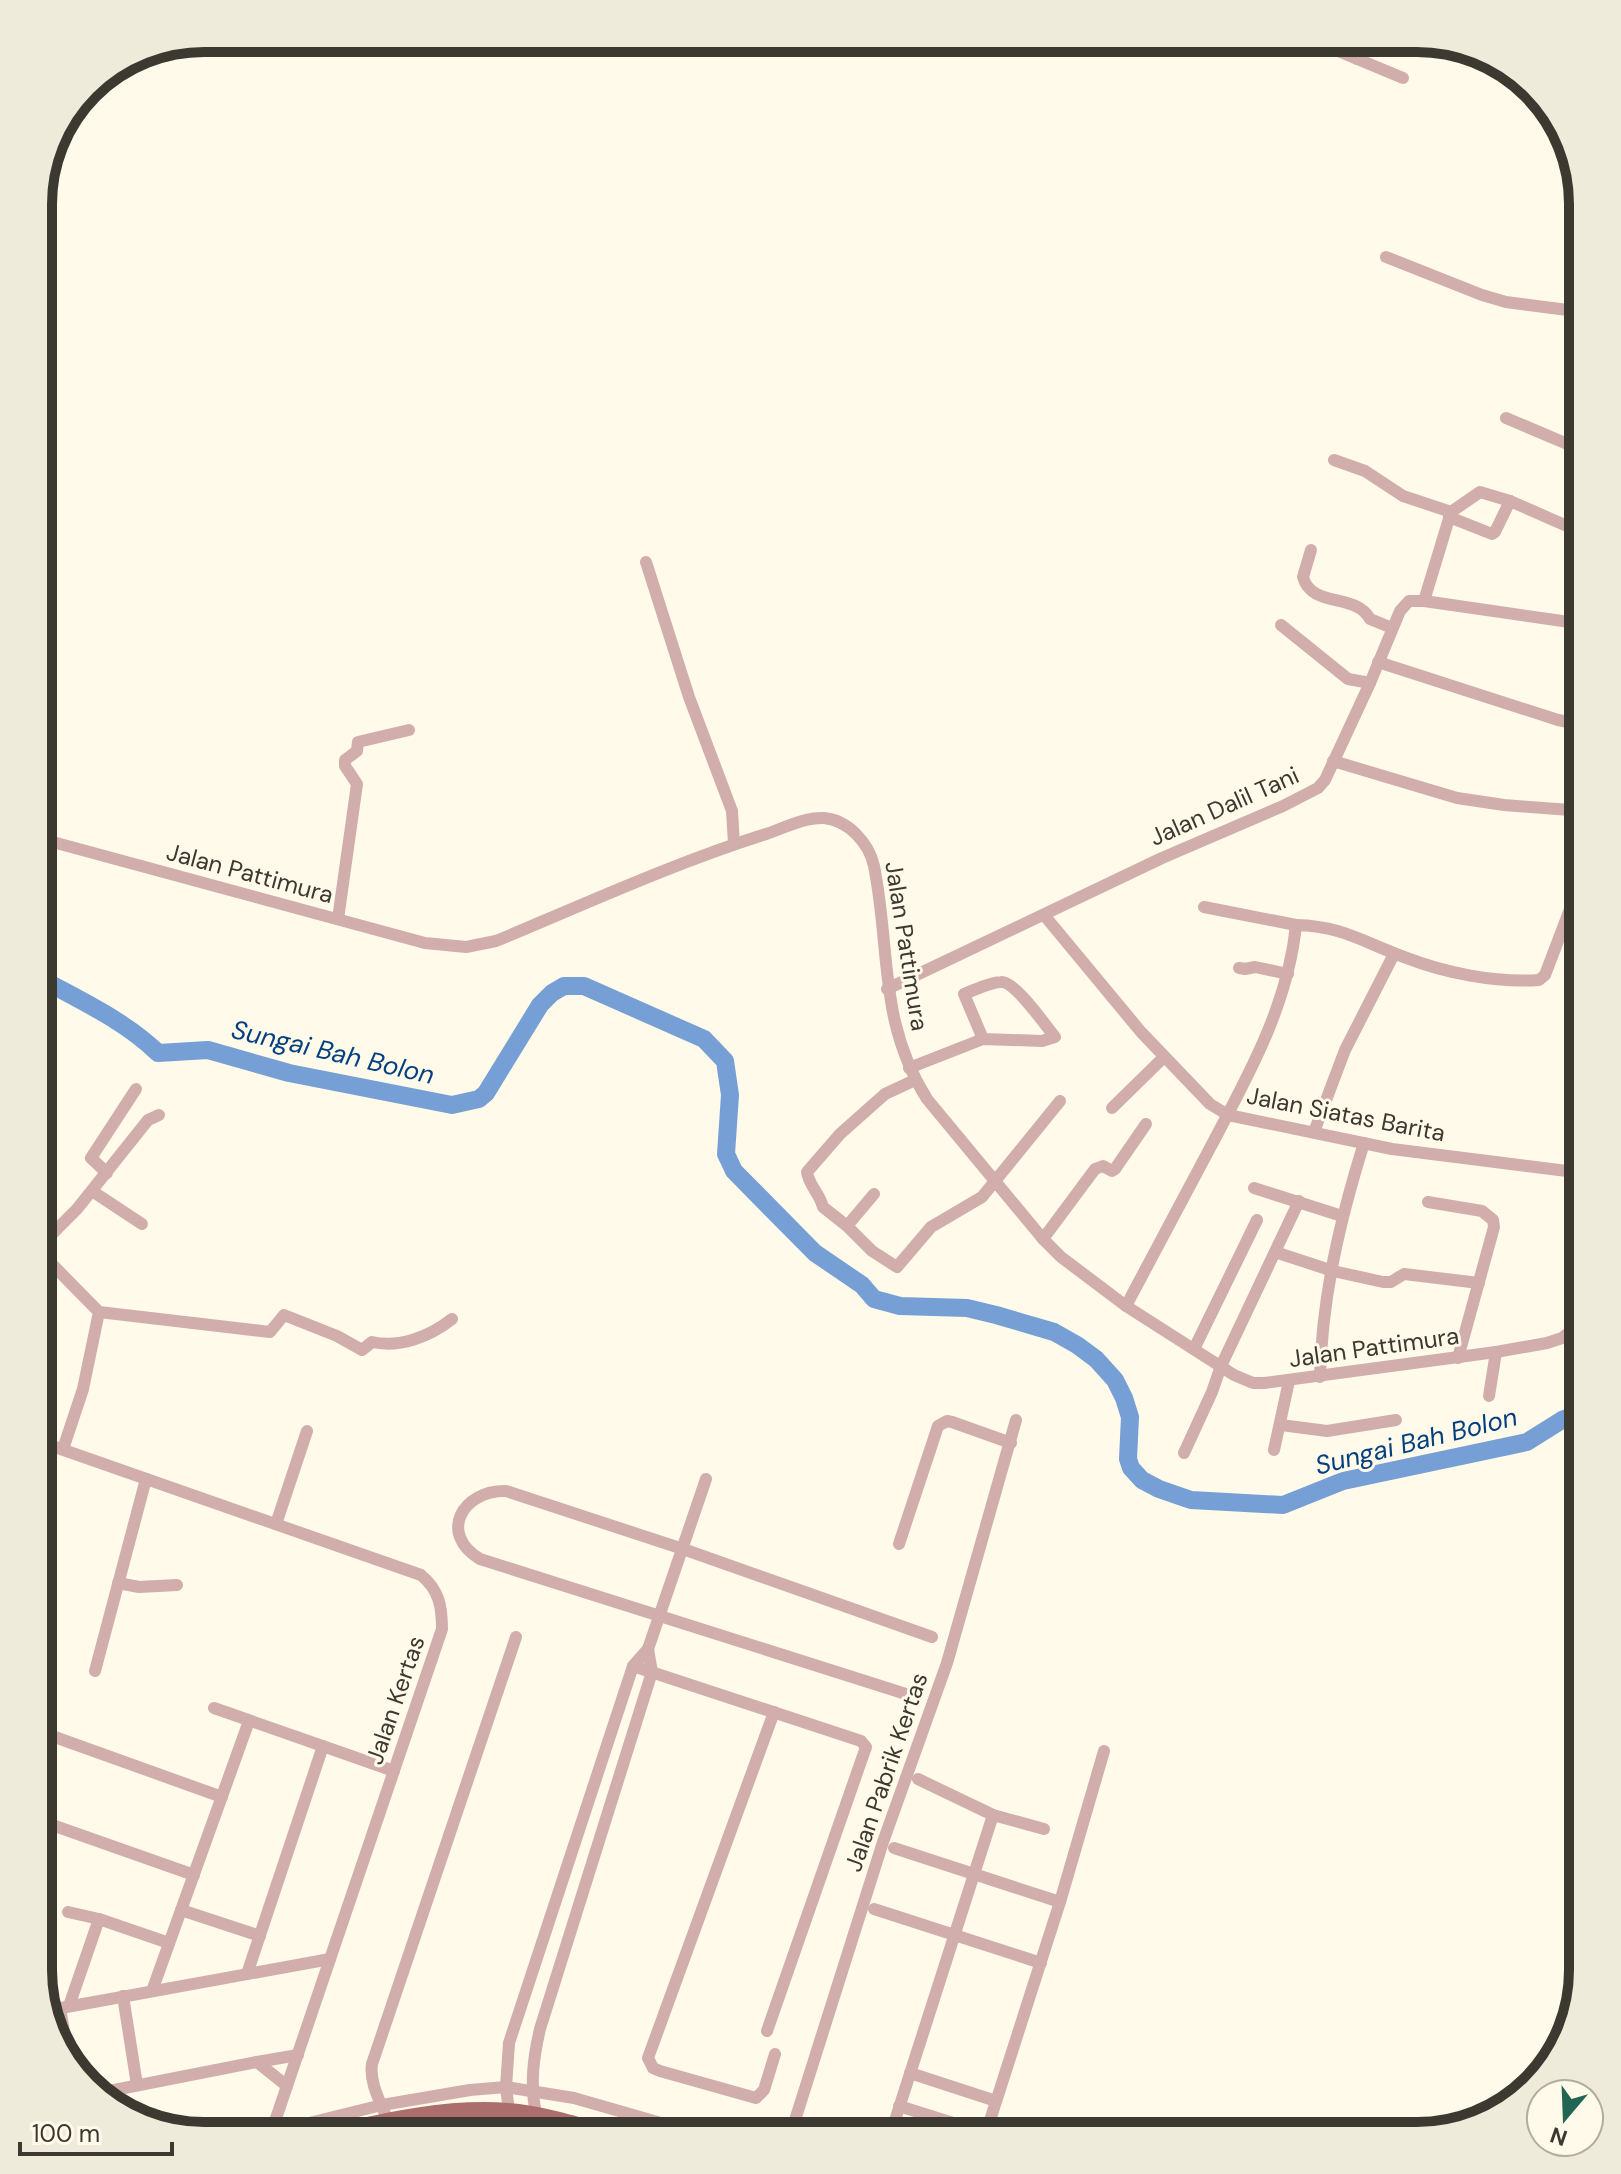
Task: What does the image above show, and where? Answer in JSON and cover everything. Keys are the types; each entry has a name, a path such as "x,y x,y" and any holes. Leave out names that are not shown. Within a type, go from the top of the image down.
{"main road":[{"path":"392,2120 476,2110 536,2115 547,2122"}],"street":[{"path":"1340,52 1403,78"},
{"path":"1357,59 1359,52"},
{"path":"1386,257 1506,302 1569,310"},
{"path":"1506,418 1569,445"},
{"path":"1334,460 1365,471 1403,496 1492,534 1510,501"},
{"path":"1569,527 1483,492 1450,514 1424,601 1569,622"},
{"path":"1311,550 1303,577 1310,589 1331,600 1343,600 1358,606 1365,610 1370,619 1392,628"},
{"path":"646,562 689,697 732,811 737,843"},
{"name":"Jalan Dalil Tani","path":"887,989 1162,858 1311,792 1325,780 1404,605 1409,601 1424,601"},
{"path":"1281,625 1348,679 1370,683"},
{"path":"1378,662 1569,722"},
{"path":"338,919 357,784 345,766 345,760 357,751 358,742 409,730"},
{"path":"1333,761 1457,798 1569,810"},
{"name":"Jalan Pattimura","path":"52,842 425,943 466,947 496,941 737,843 810,819 825,818 839,822 852,830 863,843 873,863 893,1022 912,1074 927,1099 1043,1239 1078,1272 1126,1306 1253,1383 1289,1381 1496,1352 1562,1338 1569,1333"},
{"path":"1204,907 1296,925 1335,929 1394,954 1455,973 1496,978 1539,980 1545,975 1569,925"},
{"name":"Jalan Siatas Barita","path":"1044,915 1108,995 1164,1057 1210,1104 1228,1115 1364,1143 1569,1171"},
{"path":"1126,1306 1228,1115 1276,1014 1288,974 1296,925"},
{"path":"1314,1132 1345,1050 1394,954"},
{"path":"1239,968 1255,967 1288,974"},
{"path":"983,1039 964,994 1001,982 1008,983 1017,991 1055,1037 1042,1041 983,1039 912,1074 840,1134 807,1172 823,1207 872,1251 897,1267 931,1227 982,1197 1060,1101"},
{"path":"1112,1108 1164,1057"},
{"path":"107,1173 91,1158 136,1089"},
{"path":"52,1234 92,1191 148,1120 159,1115"},
{"path":"1043,1239 1095,1169 1103,1166 1112,1171 1115,1169 1146,1124"},
{"path":"1320,1377 1324,1313 1342,1216 1364,1143"},
{"path":"1254,1188 1342,1216"},
{"path":"92,1191 142,1224"},
{"path":"847,1226 874,1194"},
{"path":"1184,1453 1221,1366 1299,1201"},
{"path":"1428,1202 1482,1211 1493,1220 1494,1227 1458,1358"},
{"path":"1194,1349 1257,1220"},
{"path":"1275,1252 1333,1271 1387,1282 1404,1274 1479,1283"},
{"path":"52,1263 99,1312 270,1332 284,1315 367,1346 419,1338 440,1329 452,1319"},
{"path":"63,1449 83,1389 99,1312"},
{"path":"1489,1396 1496,1352"},
{"path":"1274,1450 1289,1381"},
{"name":"Jalan Pabrik Kertas","path":"794,2122 883,1842 947,1663 1016,1420"},
{"path":"1281,1425 1327,1431 1396,1420"},
{"path":"899,1544 938,1426 952,1422 1011,1443"},
{"path":"276,1524 307,1431"},
{"name":"Jalan Kertas","path":"52,1445 421,1575 434,1586 442,1615 442,1629 275,2122"},
{"path":"95,1671 146,1479"},
{"path":"509,2111 506,2087 509,2043 633,1666 648,1649 706,1479"},
{"path":"909,1695 480,1559 467,1551 460,1541 460,1516 466,1504 476,1497 491,1491 506,1491 684,1546 932,1637"},
{"path":"118,1583 139,1587 177,1585"},
{"path":"392,2120 370,2073 372,2064 516,1637"},
{"path":"536,2115 531,2090 534,2052 652,1672 648,1649"},
{"path":"633,1666 861,1741 866,1747 767,2031"},
{"path":"214,1708 394,1771"},
{"path":"774,1712 648,2058 653,2068 660,2071 756,2098 764,2090 775,2054"},
{"path":"152,1991 249,1721"},
{"path":"52,1736 222,1797"},
{"path":"247,1974 323,1746"},
{"path":"989,2122 1060,1902 1104,1751"},
{"path":"918,1779 993,1815 1044,1829"},
{"path":"894,2122 993,1815"},
{"path":"52,1825 194,1875"},
{"path":"894,1848 1060,1902"},
{"path":"568,1863 591,1871"},
{"path":"874,1909 1041,1963"},
{"path":"181,1910 260,1936"},
{"path":"68,1912 99,1919 169,1943"},
{"path":"60,2008 99,1919"},
{"path":"60,2008 330,1959"},
{"path":"123,1996 137,2085"},
{"path":"112,2090 298,2055"},
{"path":"257,2062 287,2086"},
{"path":"910,2073 996,2101"},
{"path":"348,2122 392,2120 470,2090 506,2087 574,2098 657,2122"},
{"path":"899,2106 946,2122"}],"waterway":[{"name":"Sungai Bah Bolon","path":"52,984 116,1021 158,1053 208,1050 289,1073 452,1105 479,1099 486,1093 540,1005 564,986 584,986 704,1039 725,1061 730,1095 726,1154 734,1171 815,1253 862,1285 874,1299 900,1306 967,1308 1054,1332 1077,1345 1096,1359 1115,1380 1124,1398 1130,1417 1128,1459 1131,1468 1142,1480 1191,1500 1283,1505 1343,1481 1527,1442 1569,1417"}]}
